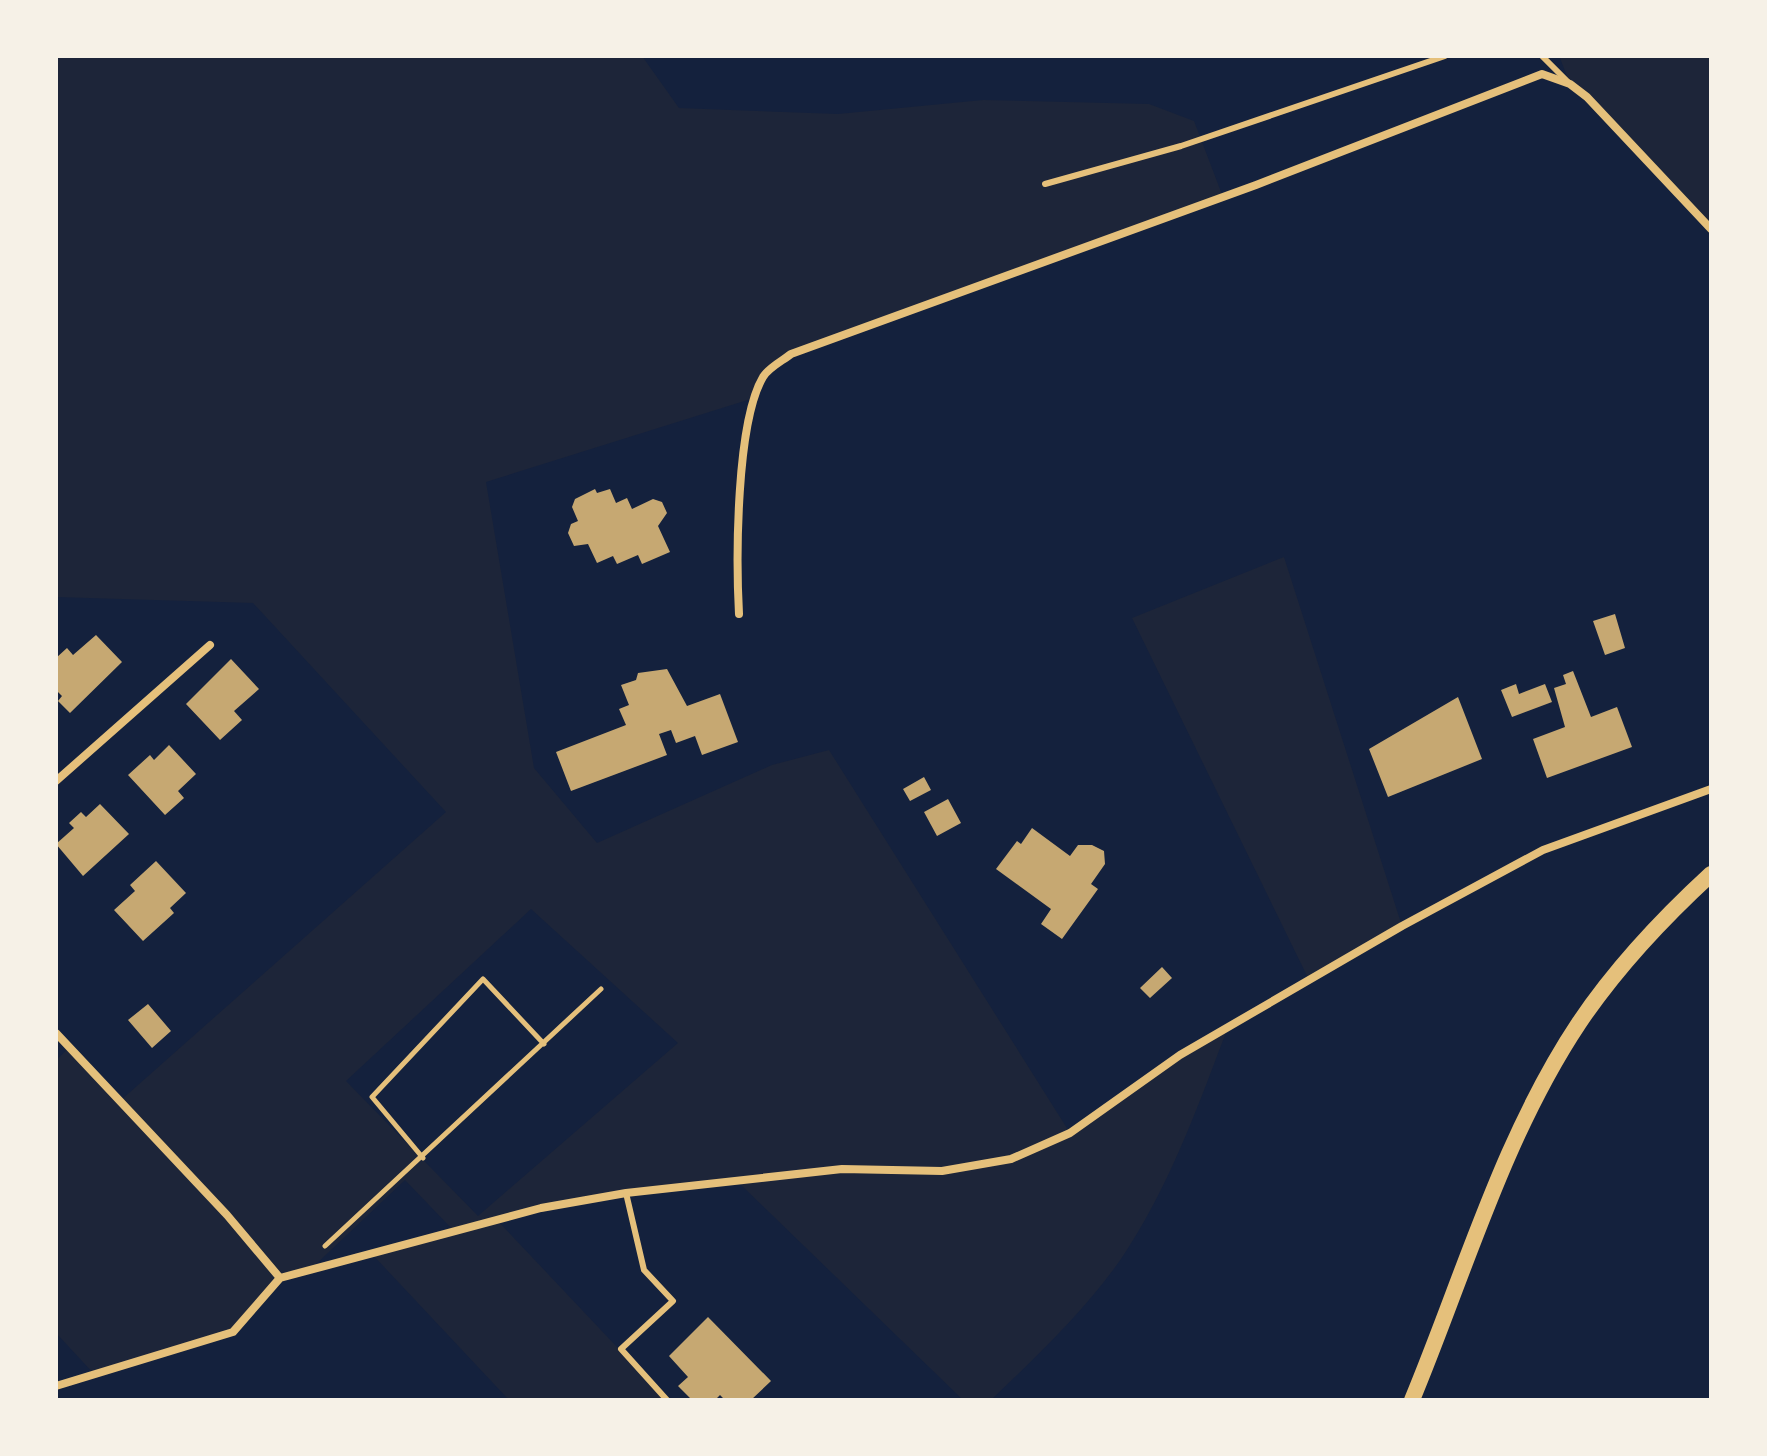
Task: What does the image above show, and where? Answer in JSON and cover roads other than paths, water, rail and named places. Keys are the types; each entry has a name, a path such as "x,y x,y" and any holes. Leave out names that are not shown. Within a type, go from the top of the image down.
{"main road":[{"path":"1412,1400 1500,1178 1538,1096 1570,1037 1614,974 1711,874"}],"street":[{"path":"739,614 737,573 741,479 754,398 764,374 791,354 1256,185 1542,74 1570,84 1711,229"},
{"path":"56,781 210,645"},
{"path":"56,1386 233,1332 280,1278 541,1208 626,1193 842,1169 942,1171 1011,1159 1070,1133 1180,1055 1402,926 1543,850 1711,789"},
{"path":"56,1033 227,1215 280,1278"}],"lane":[{"path":"1045,184 1181,146 1445,56"},
{"path":"1542,56 1570,84"},
{"path":"626,1193 644,1270 673,1301 621,1349 667,1400"}]}
